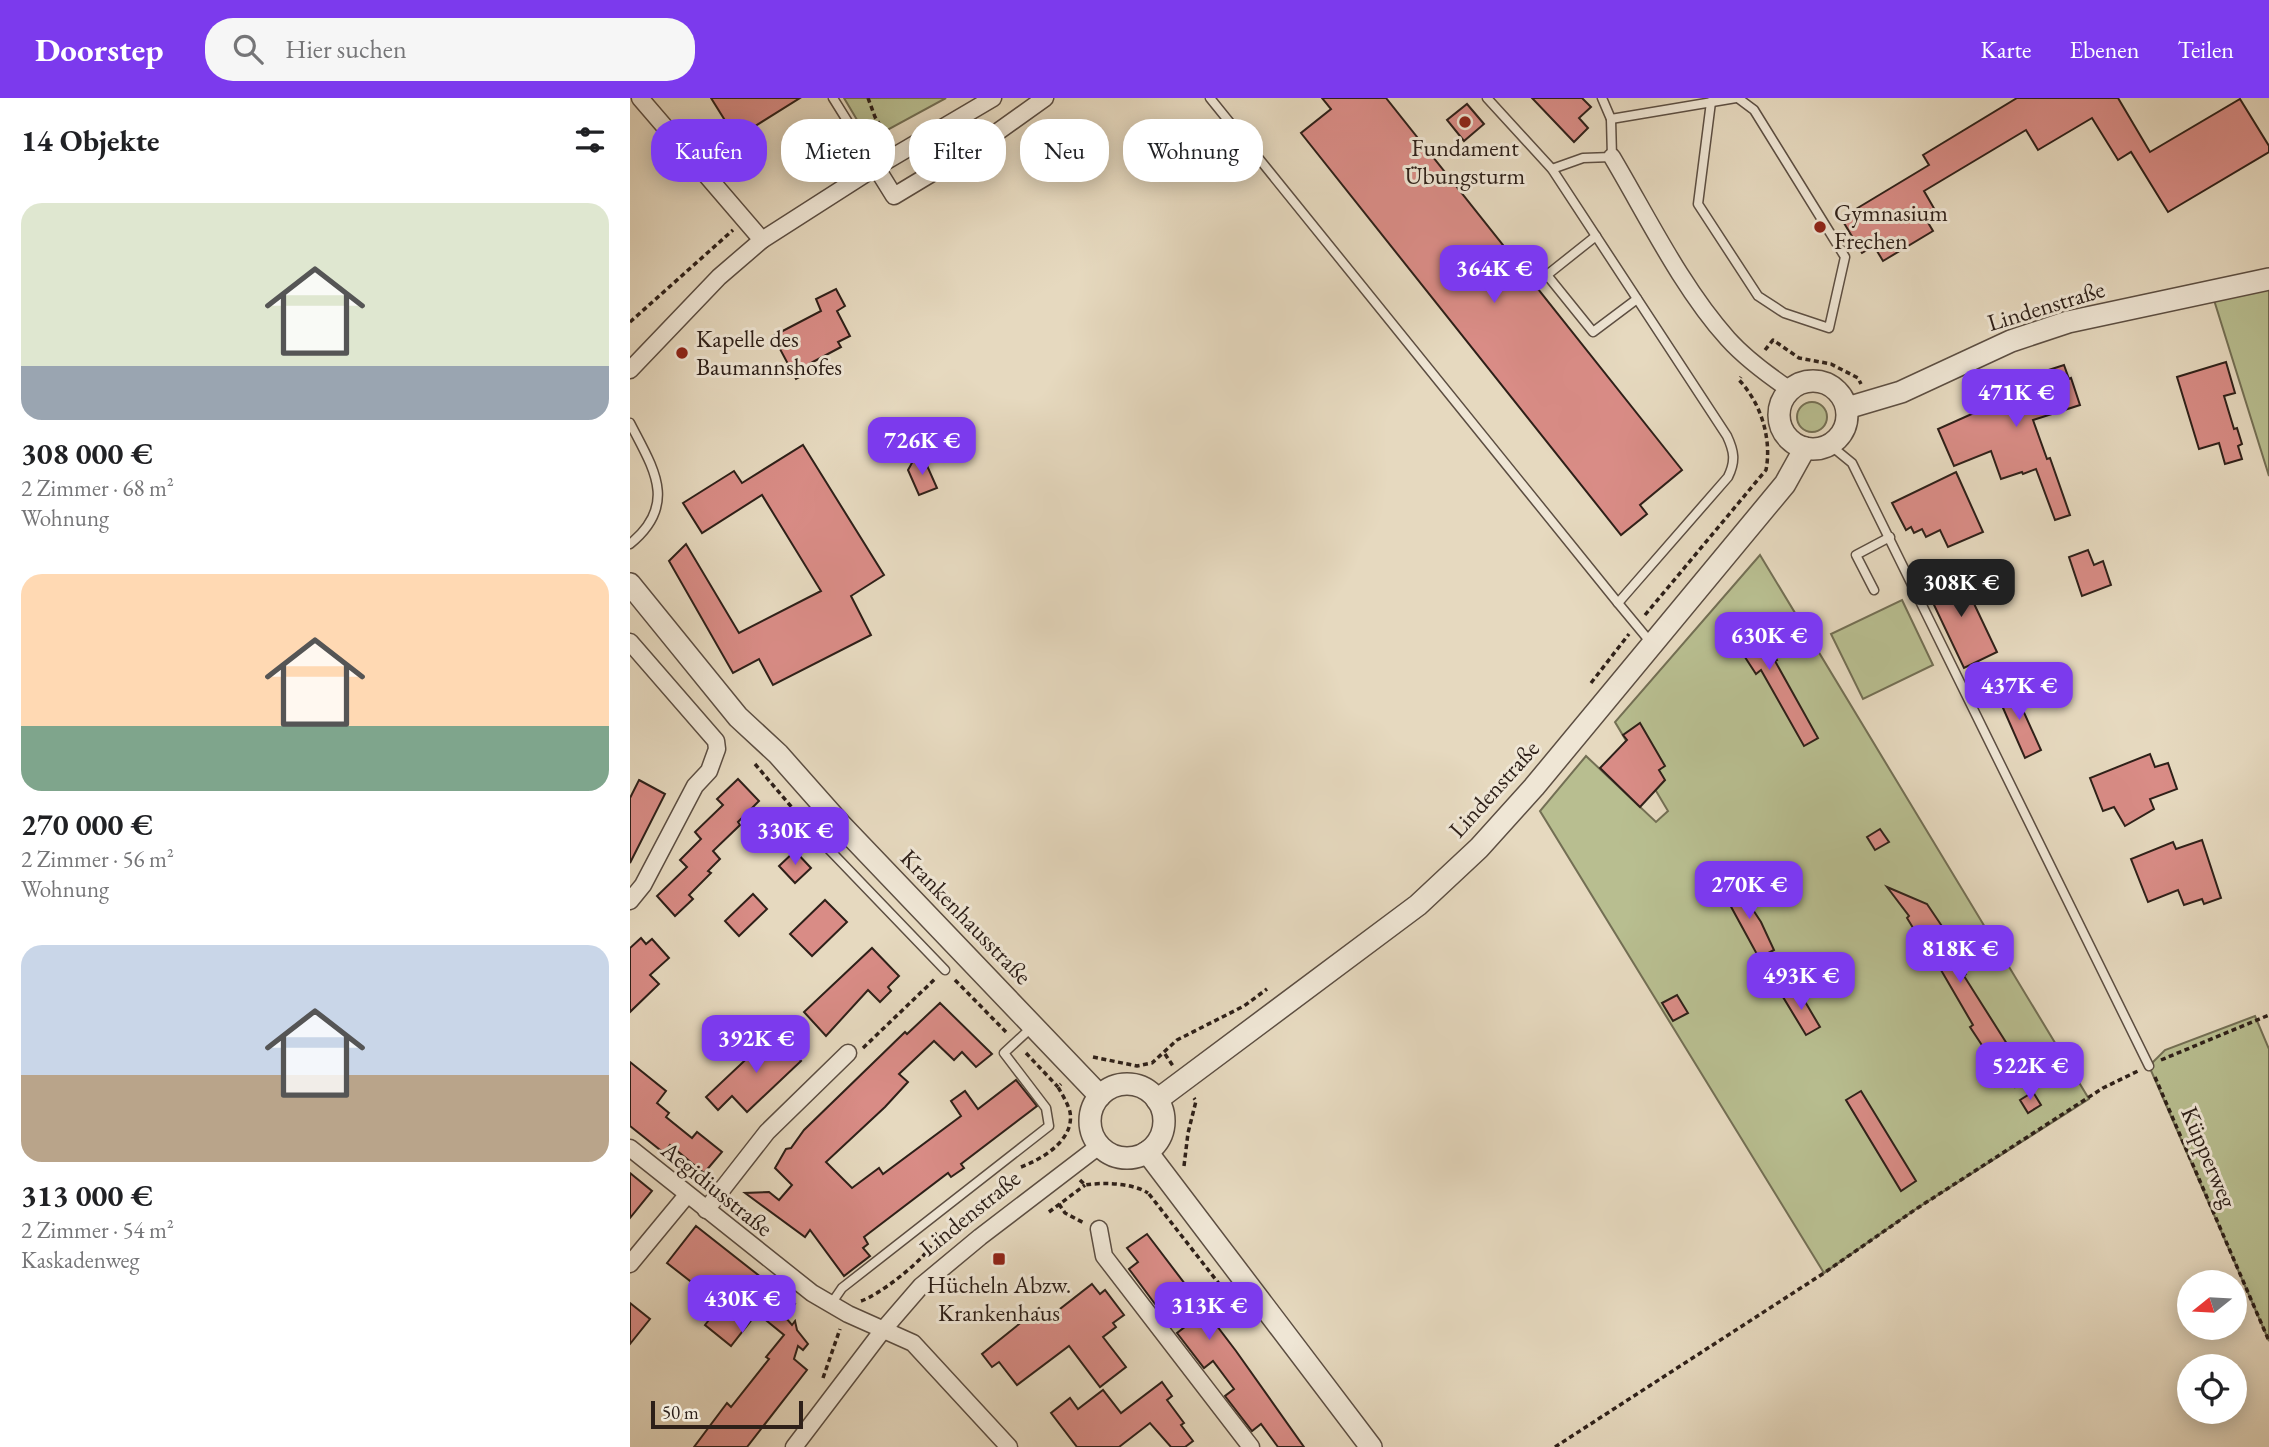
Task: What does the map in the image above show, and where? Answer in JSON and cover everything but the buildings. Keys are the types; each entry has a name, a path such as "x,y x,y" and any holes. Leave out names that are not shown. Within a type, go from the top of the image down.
{"street":[{"path":"639,98 762,240"},
{"path":"897,153 964,117 992,98"},
{"path":"885,182 894,196 982,143 1045,98"},
{"path":"1612,157 1704,309 1729,340 1753,363 1790,390"},
{"path":"630,370 719,277 762,240 853,182"},
{"name":"Lindenstraße","path":"1847,408 1901,392 2011,341 2068,322 2269,279"},
{"path":"1805,382 1824,382 1839,392 1847,408 1846,425 1837,440 1830,445 1805,448 1791,441 1782,428 1780,412 1785,397 1790,390 1805,382"},
{"name":"Lindenstraße","path":"1157,1100 1418,905 1488,838 1785,485 1805,448"},
{"name":"Krankenhausstraße","path":"630,584 738,717 778,754 840,824 1100,1096"},
{"path":"630,642 716,741 717,749 709,771 695,786 643,885 630,901"},
{"path":"706,1210 767,1132 848,1053"},
{"path":"1123,1084 1136,1085 1157,1100 1164,1122 1162,1134 1147,1152 1127,1158 1117,1157 1099,1146 1091,1130 1090,1120 1094,1103 1110,1088 1123,1084"},
{"name":"Lindenstraße","path":"794,1447 883,1330 921,1286 1099,1146"},
{"name":"Aegidiusstraße","path":"630,1148 812,1293 848,1314 913,1343 1009,1447"},
{"path":"1147,1152 1371,1447"},
{"path":"630,1264 687,1195"},
{"path":"1099,1229 1104,1256 1251,1447"}],"lane":[{"path":"833,98 846,119"},
{"path":"1210,98 1652,644"},
{"path":"1487,98 1552,169 1734,450 1734,464 1728,477 1618,603"},
{"path":"1552,169 1583,158 1612,157 1611,118 1602,98"},
{"path":"1611,118 1711,102 1737,98 1754,110 1844,257 1829,328 1784,313 1758,296 1698,204 1711,102"},
{"path":"1596,236 1547,275 1593,332 1637,299"},
{"path":"630,423 654,470 660,495 652,519 630,544"},
{"path":"1830,445 1852,463 2149,1066"},
{"path":"1874,590 1856,555 1889,537"},
{"path":"840,824 820,840 945,970"},
{"path":"831,1304 842,1288 1049,1126 1050,1119 1046,1108 1004,1053 1034,1026"}],"path":[{"path":"868,98 875,117 897,153"},
{"path":"630,322 744,221"},
{"path":"1587,688 1636,625 1766,470 1769,452 1765,431 1753,395 1740,380 1773,340 1799,358 1831,364 1858,378 1868,402"},
{"path":"848,1053 864,1048 945,970 1058,1087 1070,1113 1067,1133 1055,1148 1020,1168"},
{"path":"1058,1087 1088,1058 1101,1058 1136,1066 1152,1063 1177,1040 1244,1006 1278,982"},
{"path":"1555,1447 2103,1088 2269,1015"},
{"name":"Küpperweg","path":"2149,1066 2269,1341"},
{"path":"1049,1212 1085,1185"},
{"path":"1059,1204 1065,1213 1099,1229"},
{"path":"822,1380 836,1338 857,1302 870,1298 886,1287 929,1248 939,1230"}],"green space":[{"path":"844,98 946,98 895,126 895,119 856,119"},
{"path":"2269,288 2269,476 2214,300"},
{"path":"1812,402 1818,403 1826,411 1826,423 1818,431 1812,432 1806,431 1798,423 1797,417 1798,411 1806,403"},
{"path":"1760,555 2089,1099 1916,1209 1824,1273 1540,811 1586,756 1656,822 1668,811 1615,722"},
{"path":"1902,600 1933,665 1863,699 1831,634"},
{"path":"2255,1016 2269,1049 2269,1341 2247,1291 2247,1270 2238,1270 2149,1066 2165,1050"}],"place":[{"name":"Fundament Übungsturm","path":"1465,122"},
{"name":"Gymnasium Frechen","path":"1820,227"},
{"name":"Kapelle des Baumannshofes","path":"682,353"},
{"name":"Hücheln Abzw. Krankenhaus","path":"999,1259"}]}
